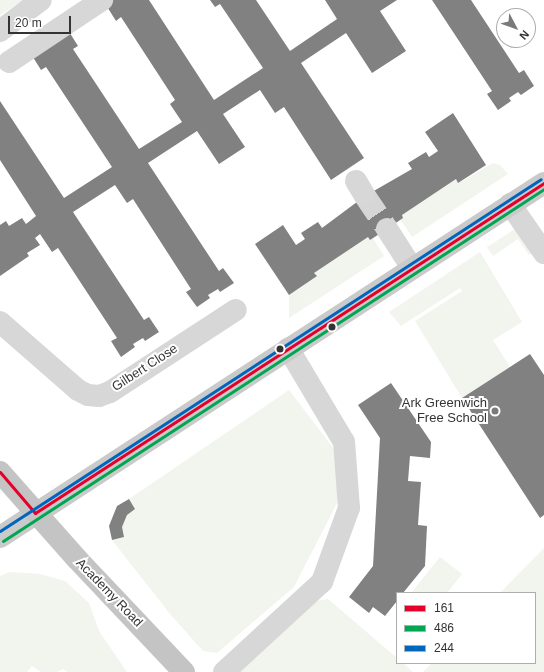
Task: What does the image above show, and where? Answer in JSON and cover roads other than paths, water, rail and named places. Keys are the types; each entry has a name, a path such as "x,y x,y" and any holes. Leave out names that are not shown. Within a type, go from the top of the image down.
{"highway":[{"name":"Academy Road","path":"0,472 36,513 184,672"}],"main road":[{"path":"0,537 288,348 544,183"}],"street":[{"path":"0,31 41,0"},
{"path":"9,62 102,0"},
{"path":"510,204 544,253"},
{"path":"387,229 412,268"},
{"name":"Gilbert Close","path":"0,322 78,390 88,395 99,396 110,392 236,310"},
{"path":"224,672 322,582 349,508 344,442 288,348"}],"tunnel":[{"path":"365,196 387,229"}],"place":[{"name":"Ark Greenwich Free School","path":"495,411"}]}
